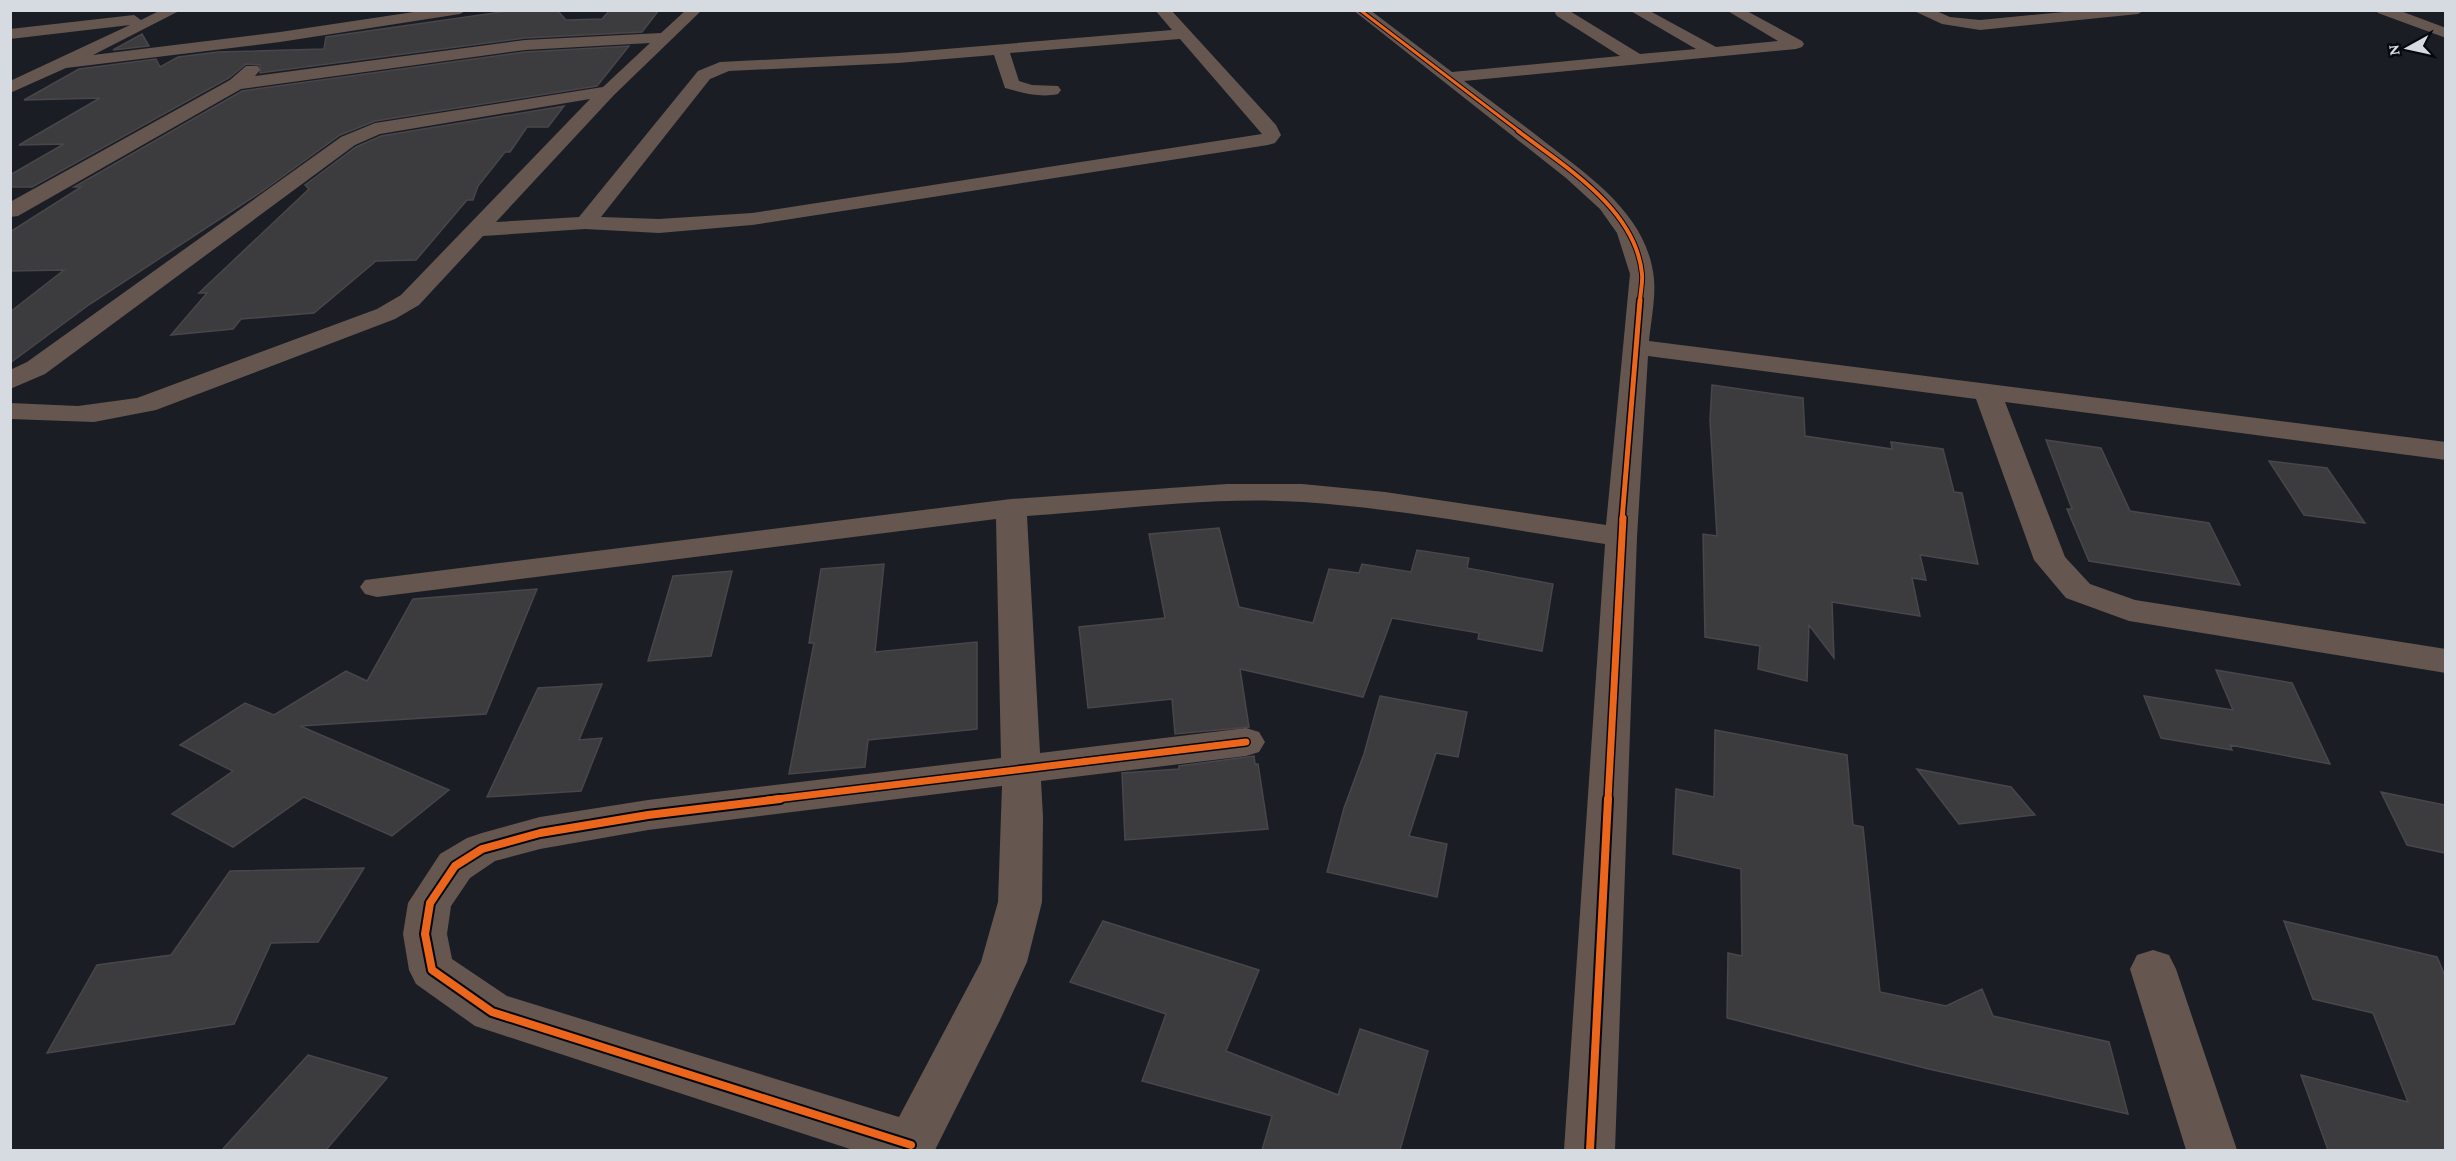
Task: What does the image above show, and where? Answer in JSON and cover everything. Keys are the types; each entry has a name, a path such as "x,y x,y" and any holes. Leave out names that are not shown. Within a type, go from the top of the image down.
{"street":[{"path":"65,63 280,37 460,10"},
{"path":"10,411 78,416 112,413 146,405 386,314 410,300 608,91 695,10"},
{"path":"477,230 585,223 659,226 752,219 1268,139 1272,135 1269,129 1162,10"},
{"path":"1360,10 1564,167 1606,205 1624,226 1634,245 1642,274 1621,537 1590,1150"},
{"path":"1636,10 1716,53"},
{"path":"1450,77 1796,44 1733,10"},
{"path":"1919,10 1947,21 1980,25 2138,10"},
{"path":"2383,10 2445,33"},
{"path":"1562,13 1638,60"},
{"path":"10,34 168,14"},
{"path":"10,88 168,14"},
{"path":"585,223 704,75 713,70 726,66 842,62 1183,34"},
{"path":"10,211 236,84 280,37"},
{"path":"236,84 525,45 663,38"},
{"path":"1000,49 1011,84 1031,90 1052,90"},
{"path":"10,79 28,80"},
{"path":"10,381 36,369 348,141 361,134 375,129 608,91"},
{"path":"1636,347 2445,450"},
{"path":"1987,392 2050,560 2078,591 2129,610 2445,661"},
{"path":"377,587 1011,508 1227,493 1302,493 1405,504 1621,537"},
{"path":"1011,508 1022,770 1020,902 1004,962 984,1006 910,1148 492,1012 432,970 425,934 429,903 455,866 482,849 540,833 648,816 1022,770 1246,742"},
{"path":"2153,969 2212,1150"}],"building":[{"path":"516,10 557,10 566,20 602,19 610,10 659,10 642,32 525,38 260,73 260,65 246,64 229,78 32,187 10,187 10,175 64,144 19,145 100,98 24,100 79,69 156,59 160,67 178,57 218,52 324,49 326,37"},
{"path":"142,34 149,46 113,50"},
{"path":"629,46 597,86 375,121 340,135 264,190 90,304 10,363 10,312 64,270 10,271 10,232 81,187 74,187 242,91 525,52"},
{"path":"564,106 548,127 527,127 510,152 505,152 478,186 473,200 467,200 416,260 376,261 314,313 241,319 233,329 171,335 207,293 199,293 309,189 305,185 356,147 381,136"},
{"path":"1712,385 1803,398 1805,436 1892,449 1891,442 1943,449 1954,492 1962,493 1978,564 1920,555 1926,580 1912,578 1920,616 1832,602 1834,658 1809,625 1807,681 1758,669 1760,646 1705,637 1703,534 1717,536 1710,420"},
{"path":"2046,440 2101,448 2130,511 2209,523 2240,585 2089,561 2067,509 2072,509"},
{"path":"2269,461 2327,468 2365,523 2304,515"},
{"path":"1219,528 1239,607 1313,623 1329,569 1359,573 1362,564 1411,572 1417,550 1469,558 1467,568 1553,584 1542,651 1478,639 1479,633 1392,618 1363,697 1240,669 1249,727 1175,734 1172,699 1088,708 1079,627 1165,618 1149,534"},
{"path":"884,564 875,652 977,642 977,729 868,740 865,767 789,774 814,643 809,643 821,569"},
{"path":"732,571 711,656 648,661 673,576"},
{"path":"537,589 486,714 300,726 449,790 392,836 304,797 233,847 172,814 233,771 180,745 245,703 274,715 346,671 367,681 413,599"},
{"path":"2216,670 2292,683 2330,764 2230,745 2232,750 2161,738 2144,696 2233,710"},
{"path":"602,684 579,740 602,738 581,791 487,797 538,688"},
{"path":"1380,696 1467,712 1458,757 1436,753 1409,836 1447,844 1437,897 1327,872 1344,808 1364,754"},
{"path":"1715,730 1847,755 1853,825 1863,827 1880,992 1946,1006 1982,989 1993,1016 2109,1042 2128,1114 1929,1069 1727,1018 1728,953 1742,956 1741,869 1673,854 1676,789 1714,797"},
{"path":"1254,756 1255,764 1258,764 1268,829 1125,840 1122,773 1179,769 1179,766"},
{"path":"1917,769 2011,787 2035,815 1959,824"},
{"path":"2381,792 2445,805 2445,853 2407,845"},
{"path":"364,868 318,942 271,943 234,1024 47,1053 97,965 171,955 230,871"},
{"path":"1103,921 1259,970 1226,1051 1338,1095 1360,1029 1428,1051 1400,1150 1262,1150 1272,1116 1142,1081 1166,1014 1070,982"},
{"path":"2284,921 2437,957 2445,976 2445,1150 2328,1150 2301,1075 2408,1102 2373,1013 2313,999"},
{"path":"308,1055 387,1078 326,1150 222,1150"}],"cycle path":[{"path":"1360,10 1573,173 1597,194 1625,227 1642,274 1621,537 1590,1150"},
{"path":"911,1145 492,1012 432,970 425,934 430,903 455,866 482,849 540,833 648,815 1246,742"}]}
